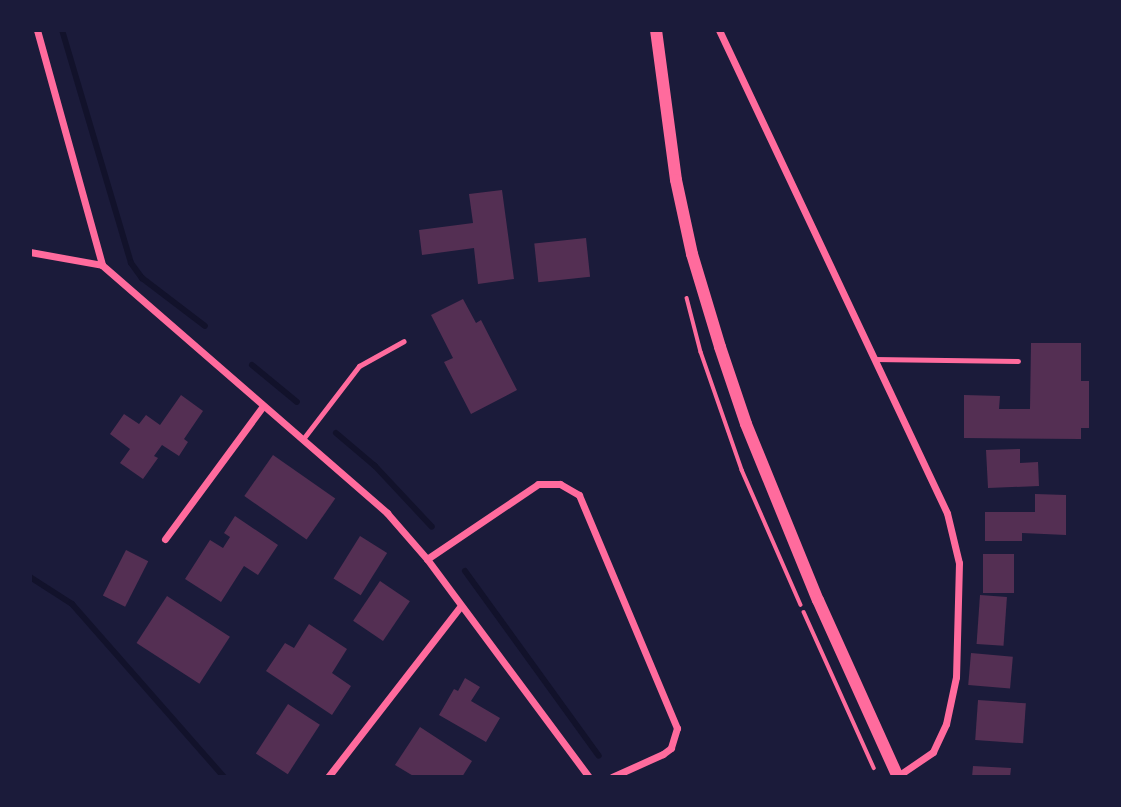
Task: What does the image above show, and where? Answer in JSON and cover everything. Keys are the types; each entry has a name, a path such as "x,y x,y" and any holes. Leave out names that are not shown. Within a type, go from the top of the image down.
{"street":[{"path":"37,30 102,265"},
{"path":"656,30 676,180 692,254 720,347 746,424 818,600 898,777 933,752 946,724 956,677 959,563 947,513 719,30"},
{"path":"30,252 102,265 387,513 427,559 460,607 589,777"},
{"path":"165,539 263,406"},
{"path":"427,559 538,484 560,484 579,495 677,728 671,748 612,777"},
{"path":"328,777 460,607"}],"lane":[{"path":"303,439 359,366 404,341"},
{"path":"874,359 1018,361"}],"building":[{"path":"502,190 514,279 478,284 474,248 422,255 419,230 473,223 469,194"},
{"path":"586,238 590,277 538,282 534,243"},
{"path":"463,299 476,323 481,320 517,390 471,414 444,362 453,358 431,315"},
{"path":"1031,343 1081,343 1081,381 1091,381 1091,428 1081,428 1081,439 964,438 964,395 1000,396 999,409 1030,409"},
{"path":"181,395 203,411 184,439 188,442 179,456 162,445 154,456 158,458 143,479 120,463 130,449 110,434 124,414 139,424 146,415 160,425"},
{"path":"1020,449 1020,463 1038,462 1039,486 988,488 986,450"},
{"path":"273,455 335,499 307,540 244,496"},
{"path":"1035,494 1066,495 1066,535 1022,533 1022,541 985,541 985,512 1035,512"},
{"path":"235,516 278,545 258,575 244,566 221,602 185,579 210,540 223,548 230,537 224,533"},
{"path":"360,536 387,553 361,595 334,578"},
{"path":"126,550 148,561 125,607 103,595"},
{"path":"983,554 1014,554 1014,593 983,593"},
{"path":"380,581 410,601 383,641 353,621"},
{"path":"980,595 1007,597 1004,646 977,644"},
{"path":"167,596 230,637 199,684 137,643"},
{"path":"309,624 347,649 332,673 351,686 332,715 266,671 285,643 294,648"},
{"path":"971,653 1013,657 1010,689 968,685"},
{"path":"465,678 480,687 471,701 500,718 486,742 439,715 454,689 458,691"},
{"path":"978,700 1026,703 1023,743 975,740"},
{"path":"288,704 320,725 288,774 256,753"},
{"path":"420,727 472,761 462,777 415,777 395,765"},
{"path":"973,766 1011,768 1010,777 972,777"}],"waterway":[{"path":"62,30 131,263 142,278 205,326"},
{"path":"252,365 297,402"},
{"path":"336,433 375,466 432,527"},
{"path":"465,571 599,756"},
{"path":"30,577 72,604 224,777"}]}
